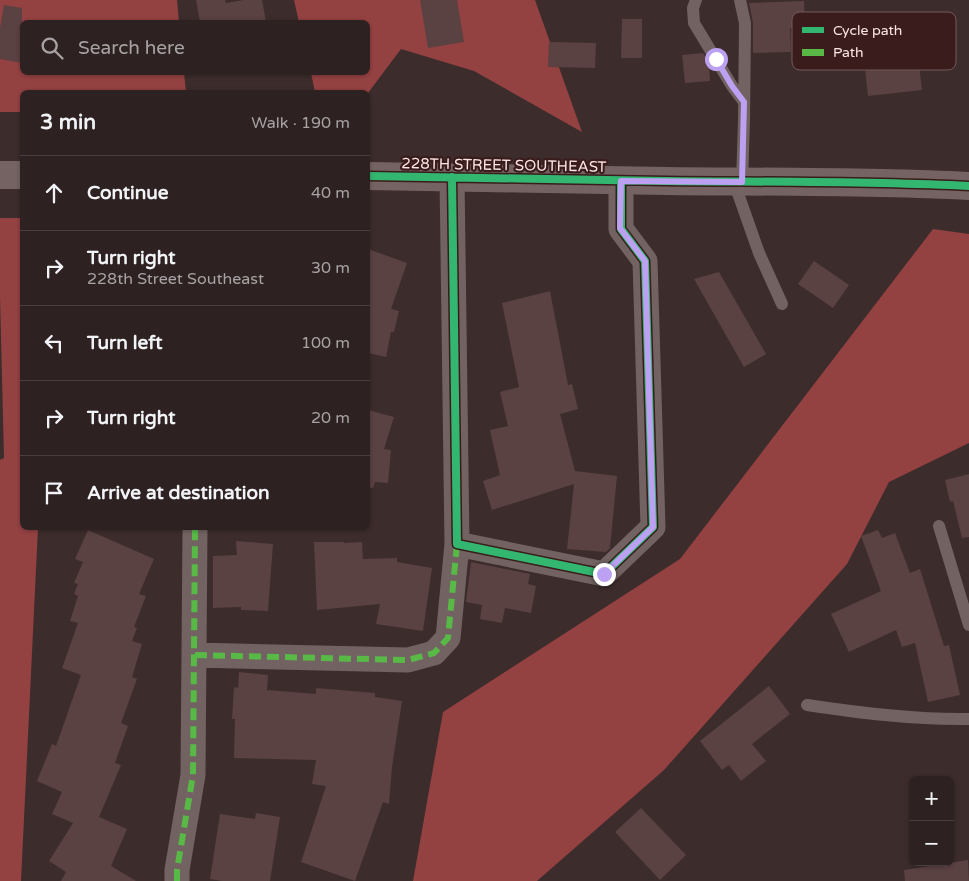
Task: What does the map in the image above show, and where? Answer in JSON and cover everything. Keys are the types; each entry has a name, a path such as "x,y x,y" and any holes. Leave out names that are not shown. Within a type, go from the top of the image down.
{"main road":[{"path":"0,175 20,175"},
{"name":"228TH STREET SOUTHEAST","path":"370,176 969,186"}],"street":[{"path":"195,655 408,660 434,653 448,638 457,544 452,177"},
{"path":"457,544 604,574 653,527 645,261 620,228 621,181"},
{"path":"177,881 177,870 193,775 195,530"}],"lane":[{"path":"696,0 693,8 694,22 732,86 744,102"},
{"path":"740,0 744,23 744,102 738,182 759,253 782,304"},
{"path":"939,526 969,625"},
{"path":"807,705 864,713 941,720 969,719"}],"shaded area":[{"path":"0,0 177,0 179,20 20,20 20,75 184,75 186,90 20,90 20,112 0,112"},
{"path":"294,0 535,0 582,132 474,71 401,49 370,90 315,90 311,75 370,75 370,20 299,20"},
{"path":"0,218 20,218 20,530 38,530 21,881 0,881 0,460 4,458"},
{"path":"933,229 969,234 969,443 889,482 847,564 664,770 537,881 413,881 443,712 680,559"}],"building":[{"path":"196,0 225,0 226,3 243,0 262,0 266,20 200,20"},
{"path":"420,0 457,0 464,42 428,48"},
{"path":"804,1 804,12 792,12 792,28 790,28 791,52 753,53 753,23 749,3"},
{"path":"4,5 22,8 22,20 20,20 20,63 0,59 0,28"},
{"path":"622,19 642,19 642,58 621,58"},
{"path":"549,42 596,43 595,68 548,67"},
{"path":"703,53 709,63 710,81 685,83 682,55"},
{"path":"865,70 920,70 922,90 868,96"},
{"path":"370,250 407,263 391,309 399,311 394,332 391,332 386,357 370,353"},
{"path":"814,261 849,285 833,308 798,284"},
{"path":"719,272 766,354 744,367 694,279"},
{"path":"550,291 568,385 572,384 578,409 560,414 575,471 617,476 610,548 606,552 567,549 574,484 492,510 483,481 500,475 490,430 508,426 500,392 519,387 502,303"},
{"path":"370,411 394,417 384,449 391,450 388,483 375,482 373,488 370,487"},
{"path":"969,474 969,537 962,538 953,501 950,502 945,480"},
{"path":"88,530 154,559 139,594 146,596 134,627 137,628 132,641 142,644 132,677 137,679 121,723 128,726 115,763 121,765 99,817 127,829 111,866 136,881 61,881 66,872 49,861 73,823 52,814 62,792 37,781 52,744 56,746 81,675 62,668 78,623 70,621 78,596 74,594 78,584 74,583 83,562 75,559"},
{"path":"878,530 882,538 895,533 910,573 920,569 944,646 949,645 960,695 928,702 915,643 902,647 896,630 849,652 831,614 881,591 861,536"},
{"path":"236,541 273,544 268,611 241,610 241,607 213,608 213,556 237,555"},
{"path":"314,542 362,542 363,559 397,558 397,562 432,568 423,631 376,624 380,604 317,610"},
{"path":"471,562 530,574 528,584 536,586 531,613 505,608 502,623 480,619 482,605 466,602"},
{"path":"239,672 268,675 267,690 316,694 316,688 375,693 375,697 402,701 392,767 389,804 383,802 355,881 301,862 326,786 312,784 316,760 234,758 235,719 232,719 234,687 238,688"},
{"path":"769,686 790,714 752,744 766,761 741,781 729,765 722,770 700,741"},
{"path":"641,808 686,855 660,880 615,832"},
{"path":"256,813 280,817 270,881 222,881 210,879 220,814 255,819"},
{"path":"968,860 969,881 905,881 904,870 930,866 954,866 954,862"}],"marked path":[{"path":"177,881 177,870 193,775 195,530"},
{"path":"195,655 408,660 434,653 448,638 457,544"}],"cycle path":[{"path":"370,176 629,181 855,182 969,186"},
{"path":"452,177 457,544 604,574 653,527 645,261 621,229 621,181"}],"route":[{"path":"604,574 653,527 645,261 620,228 621,181 742,182 744,102 716,59"}]}
